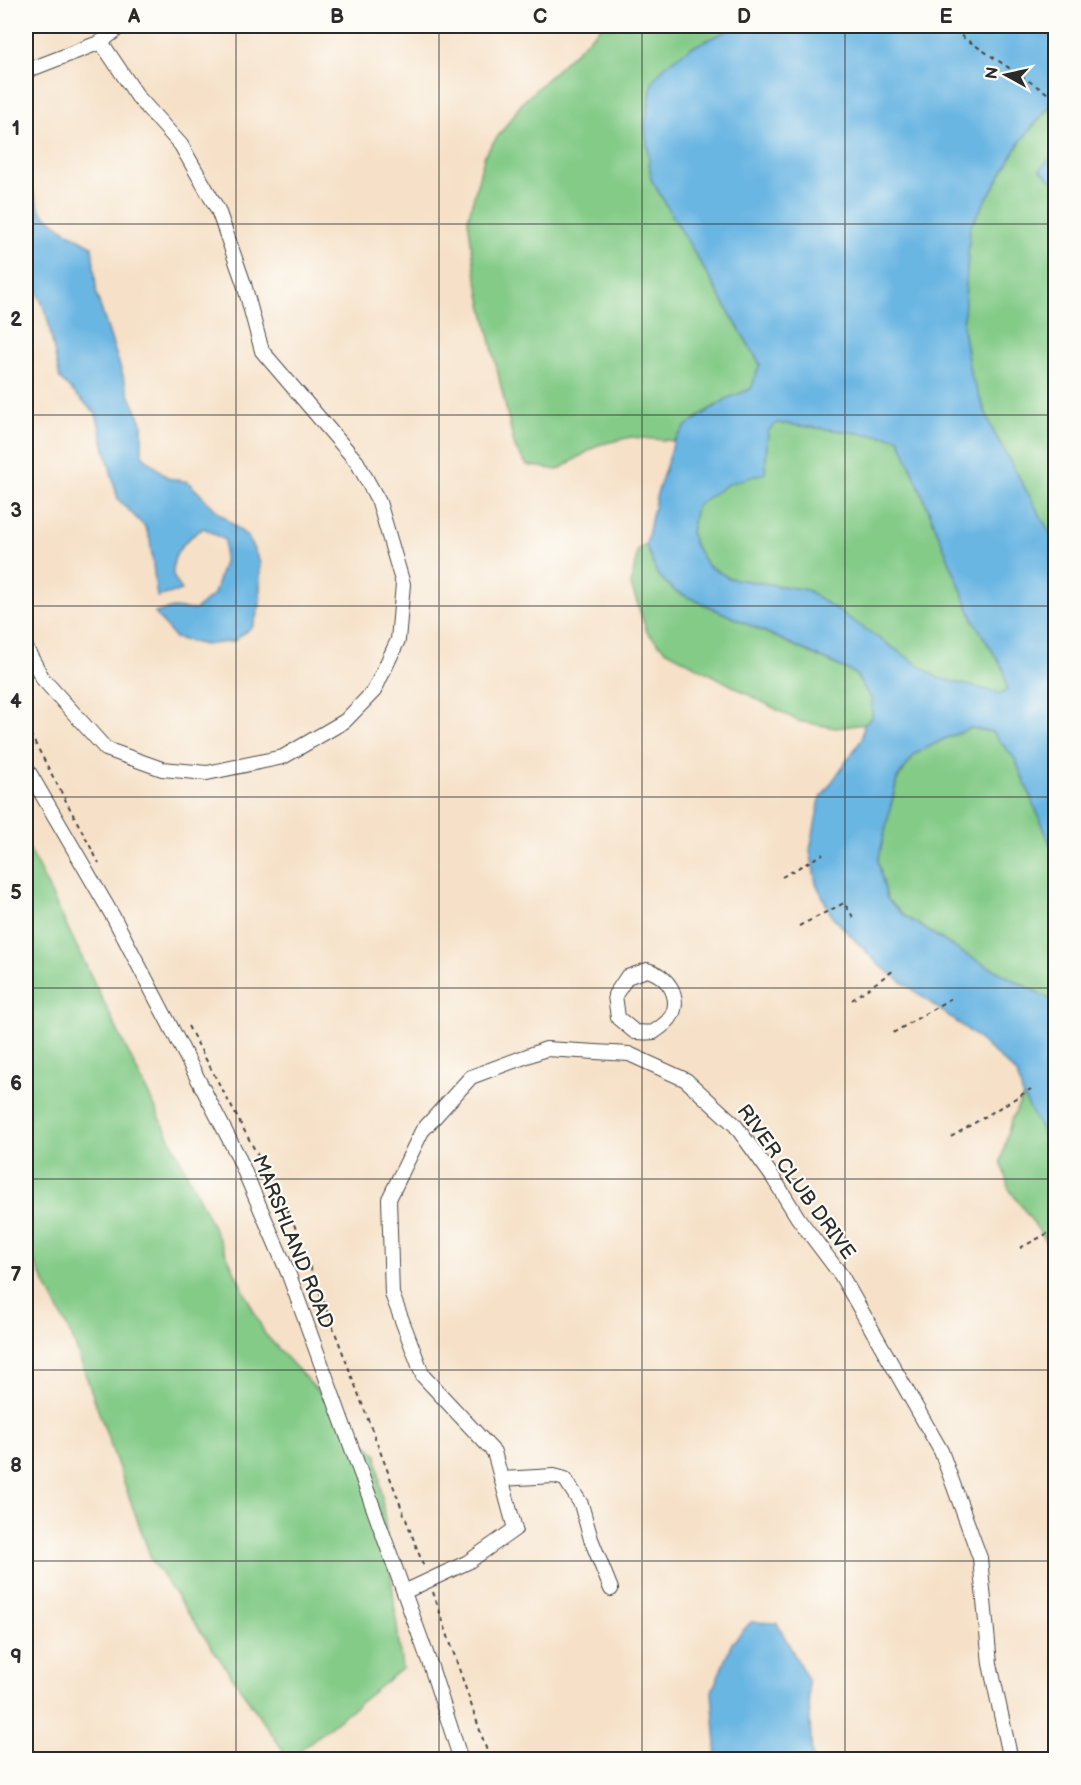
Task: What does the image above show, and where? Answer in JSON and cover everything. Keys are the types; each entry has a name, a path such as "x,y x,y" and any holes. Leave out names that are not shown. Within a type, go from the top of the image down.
{"street":[{"path":"26,71 101,42 121,26"},
{"path":"26,648 43,679 106,749 162,770 207,773 283,757 345,721 374,691 398,640 403,584 379,502 357,462 262,351 244,284 218,210 181,145 138,97 101,42"},
{"name":"MARSHLAND ROAD","path":"26,767 115,920 237,1154 289,1275 404,1592 461,1760"},
{"path":"641,971 651,971 664,977 671,986 676,1003 670,1021 655,1032 635,1032 618,1018 615,995 627,977 641,971"},
{"path":"629,1054 635,1032"},
{"name":"RIVER CLUB DRIVE","path":"404,1592 468,1562 515,1529 494,1452 423,1376 392,1294 389,1199 422,1131 471,1077 546,1049 629,1054 686,1080 735,1125 772,1176 798,1218 841,1275 941,1451 980,1558 990,1664 1011,1760"},
{"path":"501,1479 554,1476 565,1479 581,1503 591,1539 611,1588"}],"path":[{"path":"946,26 1056,99"},
{"path":"782,877 823,855"},
{"path":"799,926 844,903 855,920"},
{"path":"852,1000 894,970"},
{"path":"892,1032 953,997"},
{"path":"951,1137 1031,1089"},
{"path":"1020,1248 1056,1229"}],"green space":[{"path":"602,26 738,26 690,48 651,179 760,364 751,389 709,410 690,424 674,441 631,437 598,445 558,470 527,465 515,448 476,277 468,219 485,154 523,102"},
{"path":"1029,26 1055,26 1055,36"},
{"path":"1055,101 1055,153 1040,170 1056,183 1055,542 993,431 970,373 963,328 969,227 1022,139"},
{"path":"777,423 899,438 974,621 1004,670 1007,690 1002,695 938,678 807,590 729,578 707,565 694,544 691,532 696,506 728,484 764,472 768,431"},
{"path":"646,545 657,574 675,591 854,673 872,700 872,718 864,724 836,728 798,721 665,650 647,632 631,585 638,549"},
{"path":"971,728 992,732 1015,759 1055,855 1055,1002 963,953 903,915 887,899 878,861 897,780 915,754"},
{"path":"26,842 265,1334 377,1455 402,1669 289,1759 152,1561 72,1337 26,1245"},
{"path":"1023,1096 1055,1156 1055,1263 1045,1239 1009,1189 1001,1161 1011,1121"}],"water":[{"path":"738,26 1029,26 1055,36 1055,101 1022,139 970,227 963,328 970,373 993,431 1055,542 1055,855 1015,759 992,732 971,728 915,754 897,779 878,861 887,899 903,915 963,953 1055,1002 1055,1156 1023,1096 1017,1074 973,1034 879,965 832,916 816,883 810,850 820,799 862,739 864,724 872,718 872,700 855,673 675,591 657,574 646,545 656,497 674,441 687,425 728,398 751,389 760,364 651,179 645,124 653,80 666,65 690,48","holes":["777,423 899,438 974,621 1004,670 1007,690 1002,694 938,678 807,590 729,578 707,565 694,544 691,532 696,506 728,484 765,473 768,431"]},
{"path":"1055,153 1055,183 1040,170"},
{"path":"26,176 41,212 67,232 92,246 97,296 129,394 142,423 142,455 168,478 188,482 248,537 260,563 260,605 253,626 234,641 205,645 175,638 155,613 173,608 195,610 214,594 224,562 225,540 204,528 192,536 177,552 173,565 174,577 182,590 157,597 150,540 146,528 118,499 96,414 60,379 47,316 26,264"},
{"path":"751,1622 777,1623 808,1680 812,1759 717,1759 712,1691 732,1643"}]}
